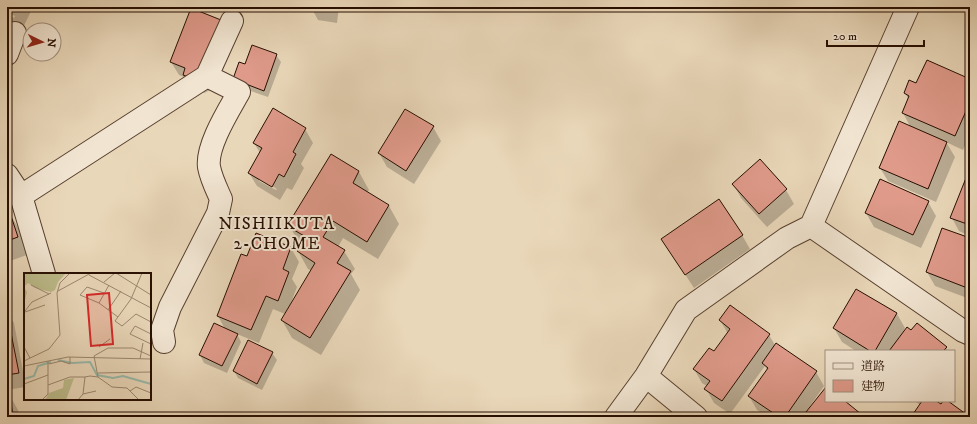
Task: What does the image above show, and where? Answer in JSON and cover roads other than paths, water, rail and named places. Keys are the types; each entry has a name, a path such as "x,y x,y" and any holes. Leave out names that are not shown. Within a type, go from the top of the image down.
{"street":[{"path":"616,417 646,376 686,310 787,238 811,226 908,7"},
{"path":"21,196 207,76 232,21"},
{"path":"7,54 15,33"},
{"path":"164,342 162,330 170,307 218,213 221,199 213,182 209,165 214,139 239,92 207,76"},
{"path":"7,175 21,196 44,273"},
{"path":"811,226 963,331 970,334"},
{"path":"646,376 696,417"}],"district":[{"name":"NISHIIKUTA 2-CHOME","path":"277,233"}]}
